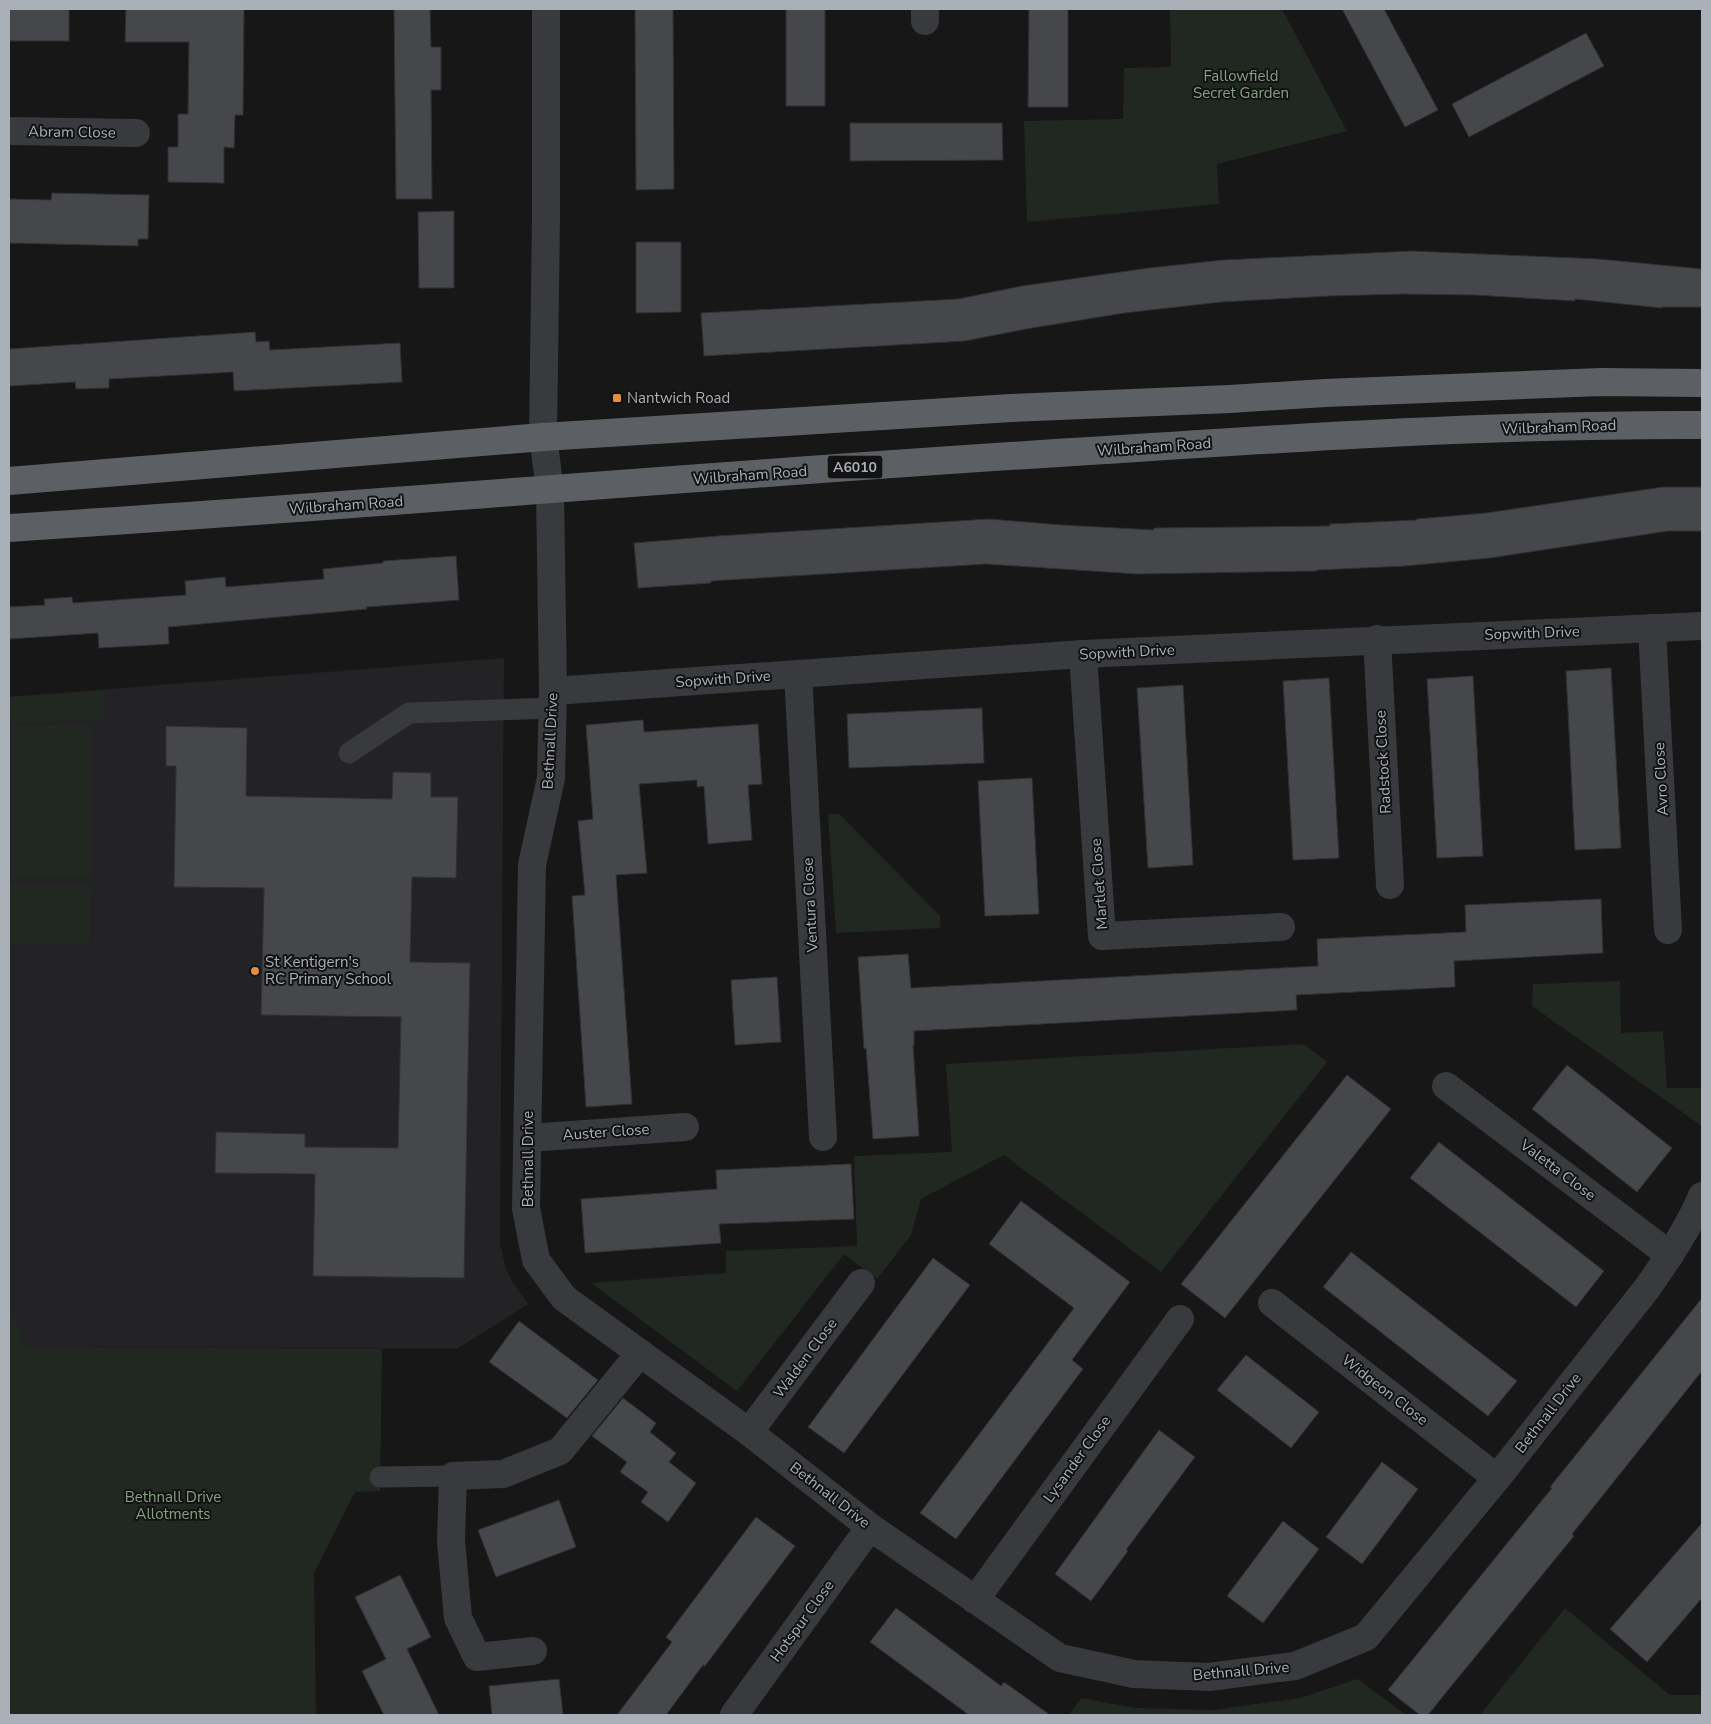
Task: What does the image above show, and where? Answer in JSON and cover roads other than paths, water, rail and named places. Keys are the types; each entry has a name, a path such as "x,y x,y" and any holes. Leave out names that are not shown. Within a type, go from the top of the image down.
{"highway":[{"path":"9,481 542,437 1002,409 1601,382 1702,384"},
{"path":"1324,393 1329,436"},
{"name":"Wilbraham Road","path":"9,528 550,490 949,459 1329,436 1603,425 1702,425"}],"street":[{"path":"546,9 546,217 542,437 550,490"},
{"name":"Abram Close","path":"9,131 136,132"},
{"name":"Bethnall Drive","path":"550,490 553,700 551,778 532,865 526,1208 536,1260 564,1298 749,1432 870,1527 1060,1658 1134,1674 1209,1677 1295,1666 1366,1637 1497,1478 1648,1287 1695,1213 1702,1196"},
{"name":"Sopwith Drive","path":"553,700 798,674 1083,654 1377,639 1702,626"},
{"name":"Avro Close","path":"1652,628 1668,930"},
{"name":"Radstock Close","path":"1377,639 1390,885"},
{"name":"Martlet Close","path":"1083,654 1102,936 1281,927"},
{"name":"Ventura Close","path":"798,674 823,1137"},
{"name":"Valetta Close","path":"1446,1086 1670,1255"},
{"name":"Auster Close","path":"528,1138 685,1127"},
{"name":"Walden Close","path":"749,1432 861,1283"},
{"name":"Widgeon Close","path":"1272,1302 1497,1478"},
{"name":"Lysander Close","path":"975,1600 1180,1319"},
{"path":"533,1651 478,1657 458,1618 451,1540 453,1476 503,1474 560,1451 640,1353"},
{"name":"Hotspur Close","path":"734,1715 870,1527"}],"lane":[{"path":"349,753 409,713 553,700"},
{"path":"380,1477 453,1476"}],"place":[{"name":"Nantwich Road","path":"617,398"},
{"name":"St Kentigern's RC Primary School","path":"255,971"}],"park label":[{"name":"Fallowfield Secret Garden","path":"1241,84"},
{"name":"Bethnall Drive Allotments","path":"173,1506"}]}
